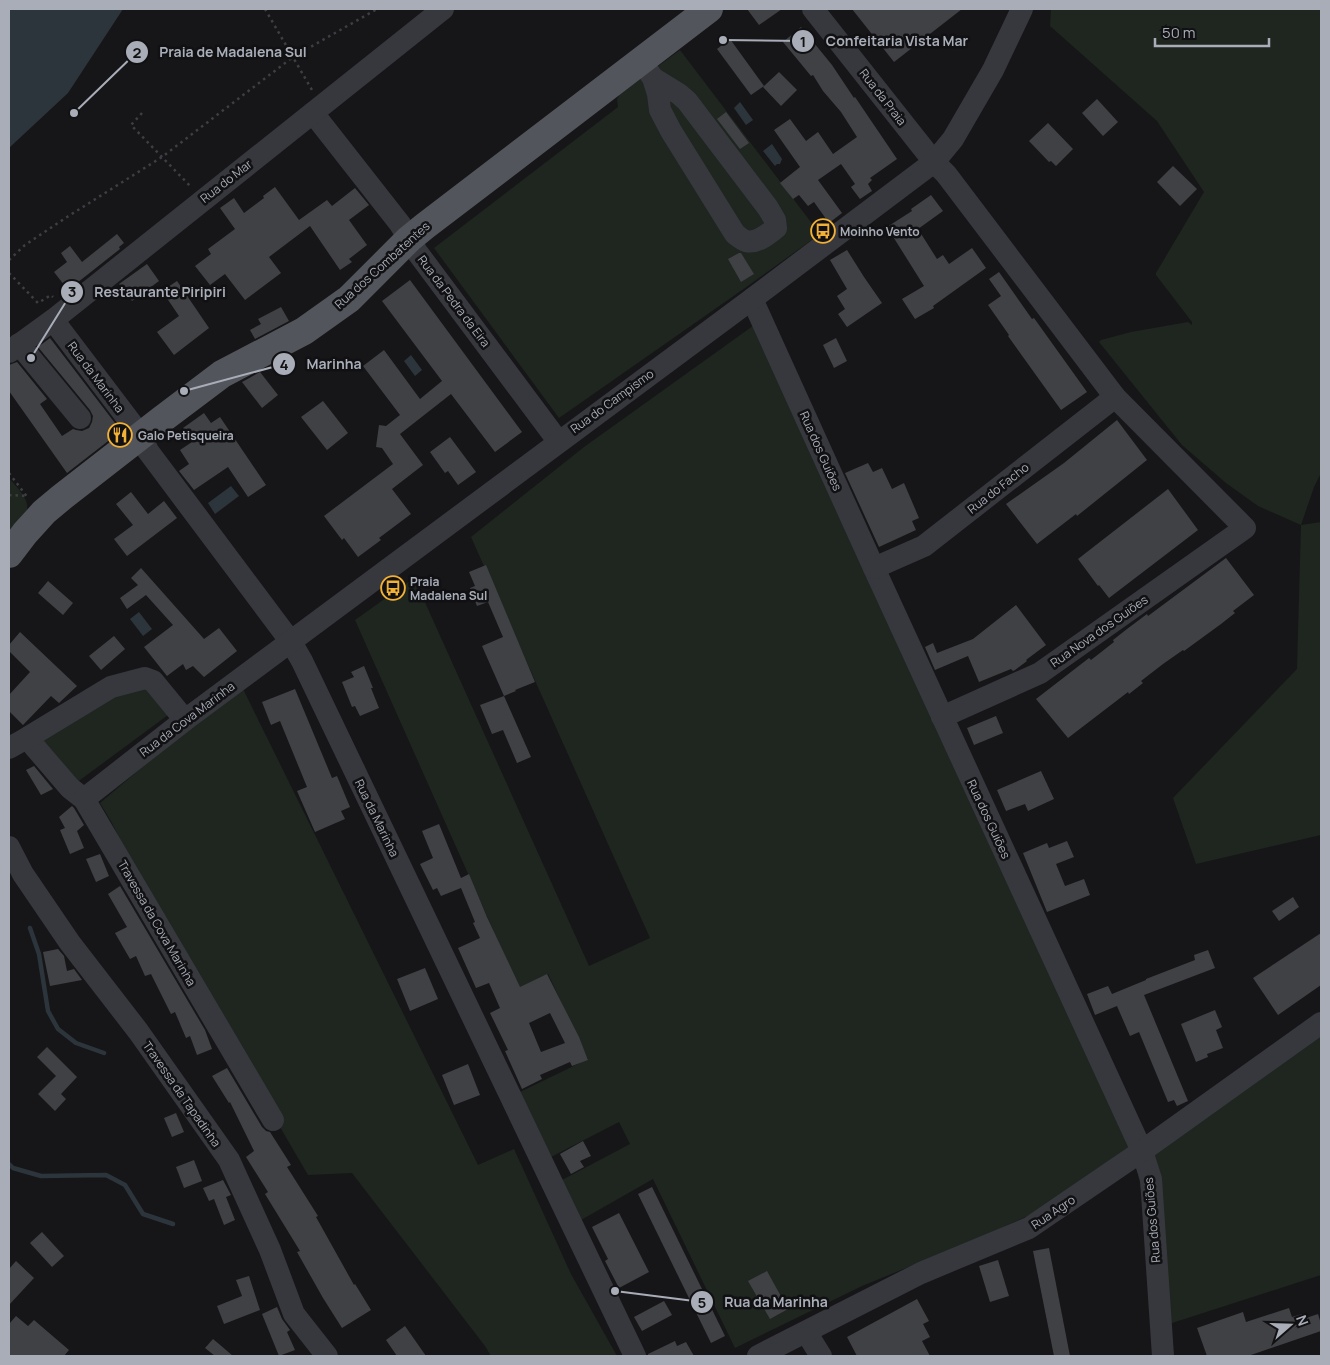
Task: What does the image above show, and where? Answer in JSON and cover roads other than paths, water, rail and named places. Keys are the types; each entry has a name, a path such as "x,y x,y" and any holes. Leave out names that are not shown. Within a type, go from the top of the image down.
{"main road":[{"name":"Rua dos Combatentes","path":"9,554 44,512 141,436 222,374 304,331 349,299 425,226 647,70 709,9"}],"street":[{"name":"Rua do Mar","path":"14,348 52,320 314,105 443,9"},
{"name":"Rua da Praia","path":"813,9 934,162 946,174 1115,397 1245,528"},
{"name":"Rua do Campismo","path":"291,642 934,162 952,139 992,70 1022,9"},
{"path":"647,70 687,102 768,208 775,220 776,228 756,240 747,241 735,234 671,132 660,110 658,94 647,70"},
{"name":"Rua da Pedra da Eira","path":"314,105 400,224 423,260 558,441"},
{"name":"Rua dos Guiões","path":"752,299 1142,1151 1150,1179 1162,1356"},
{"name":"Rua da Marinha","path":"52,320 141,436 152,458 291,642 302,661 635,1356"},
{"path":"14,348 80,418"},
{"name":"Rua do Facho","path":"874,568 924,546 1115,397"},
{"name":"Rua Nova dos Guiões","path":"942,717 1040,673 1245,528"},
{"name":"Rua da Cova Marinha","path":"84,799 291,642"},
{"path":"18,743 111,686 146,678 153,681 186,720"},
{"name":"Travessa da Cova Marinha","path":"18,743 84,799 273,1120"},
{"name":"Travessa da Tapadinha","path":"9,847 23,874 70,943 138,1031 229,1160 270,1250 294,1314 327,1356"},
{"name":"Rua Agro","path":"758,1356 921,1273 1029,1228 1142,1151 1321,1023"},
{"path":"806,1332 820,1356"}],"waterway":[{"path":"30,928 39,954 48,1011 58,1029 76,1043 104,1053"},
{"path":"9,1164 13,1168 41,1176 106,1175 125,1185 143,1214 173,1224"}],"place":[{"name":"Confeitaria Vista Mar","path":"723,40"},
{"name":"Praia de Madalena Sul","path":"74,113"},
{"name":"Moinho Vento","path":"823,231"},
{"name":"Restaurante Piripiri","path":"31,358"},
{"name":"Marinha","path":"184,391"},
{"name":"Galo Petisqueira","path":"120,435"},
{"name":"Praia Madalena Sul","path":"393,588"},
{"name":"Rua da Marinha","path":"615,1291"}]}
